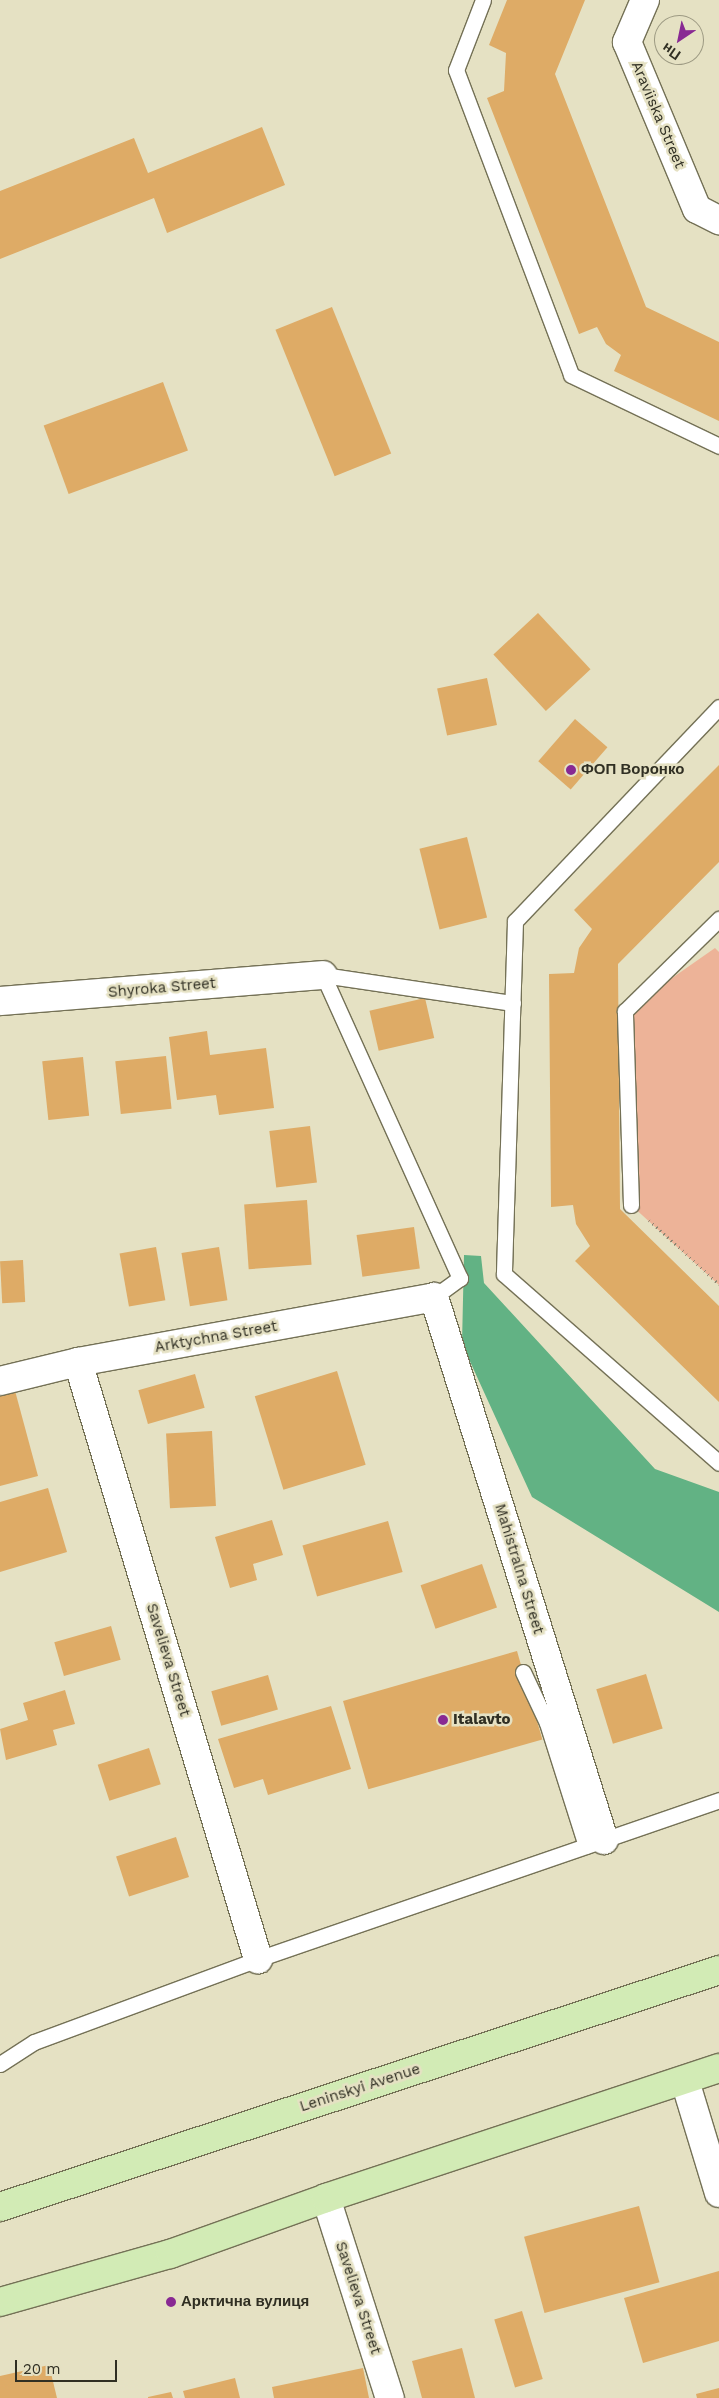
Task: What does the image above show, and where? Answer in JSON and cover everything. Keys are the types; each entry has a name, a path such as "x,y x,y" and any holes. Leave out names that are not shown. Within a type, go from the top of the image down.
{"main road":[{"name":"Leninskyi Avenue","path":"0,2207 719,1970"},
{"path":"0,2302 170,2254 326,2198 719,2068"}],"street":[{"name":"Araviiska Street","path":"645,0 627,42 697,209 719,220"},
{"name":"Shyroka Street","path":"0,1001 323,974"},
{"name":"Arktychna Street","path":"0,1381 78,1362 434,1298"},
{"name":"Mahistralna Street","path":"434,1298 595,1843"},
{"name":"Savelieva Street","path":"78,1362 258,1959"},
{"path":"684,2081 719,2193"},
{"name":"Savelieva Street","path":"326,2198 390,2398"}],"lane":[{"path":"484,0 456,70 571,375 719,446"},
{"path":"718,710 515,921 504,1274 719,1463"},
{"path":"631,1205 625,1011 719,919"},
{"path":"323,974 513,1003"},
{"path":"323,974 460,1278 434,1298"},
{"path":"523,1672 547,1723 595,1843"},
{"path":"0,2064 34,2042 258,1959 719,1800"}],"path":[{"path":"648,1219 719,1284"}],"shaded area":[{"path":"715,948 719,952 719,1285 631,1205 625,1011"},
{"path":"464,1255 481,1256 484,1283 655,1469 719,1492 719,1612 532,1497 462,1344"}],"building":[{"path":"507,0 585,0 555,74 646,307 719,342 719,421 614,371 621,355 606,344 597,327 579,334 487,98 504,91 506,53 489,45"},
{"path":"262,127 285,185 167,233 154,198 0,259 0,191 134,138 148,173"},
{"path":"332,307 391,453 335,476 275,330"},
{"path":"163,382 188,451 69,494 44,425"},
{"path":"538,613 591,669 546,711 493,655"},
{"path":"487,678 497,725 447,736 437,689"},
{"path":"575,719 607,747 571,789 538,761"},
{"path":"719,765 719,862 618,964 620,1209 719,1306 719,1402 575,1261 590,1246 576,1224 573,1205 551,1207 549,974 574,973 579,948 592,929 574,910"},
{"path":"467,837 487,918 440,929 419,849"},
{"path":"425,998 434,1038 379,1051 369,1011"},
{"path":"207,1031 210,1055 266,1048 274,1108 219,1115 216,1095 177,1100 169,1037"},
{"path":"166,1056 172,1109 121,1114 115,1061"},
{"path":"83,1057 89,1116 48,1120 42,1061"},
{"path":"310,1126 317,1183 276,1188 269,1131"},
{"path":"307,1200 312,1265 249,1269 244,1204"},
{"path":"414,1227 420,1269 362,1277 357,1235"},
{"path":"156,1247 165,1300 129,1307 120,1253"},
{"path":"219,1247 227,1300 190,1306 181,1253"},
{"path":"23,1260 25,1302 2,1303 0,1261"},
{"path":"337,1371 366,1465 283,1490 255,1396"},
{"path":"195,1374 205,1408 148,1424 138,1390"},
{"path":"14,1387 38,1476 0,1486 0,1390"},
{"path":"212,1431 216,1506 170,1508 166,1433"},
{"path":"48,1488 67,1552 0,1572 0,1502"},
{"path":"272,1520 283,1555 253,1564 257,1580 230,1588 215,1537"},
{"path":"388,1521 403,1572 317,1596 302,1546"},
{"path":"482,1564 497,1607 436,1629 421,1585"},
{"path":"111,1626 121,1660 64,1676 54,1642"},
{"name":"Italavto","path":"517,1651 542,1739 368,1789 343,1701"},
{"path":"646,1674 663,1729 613,1744 596,1689"},
{"path":"268,1675 278,1710 221,1726 211,1691"},
{"path":"65,1690 75,1724 53,1730 57,1745 6,1760 0,1729 28,1720 23,1703"},
{"path":"331,1706 351,1769 268,1795 263,1779 234,1788 218,1739"},
{"path":"149,1748 161,1784 109,1801 98,1765"},
{"path":"176,1837 189,1877 129,1896 116,1856"},
{"path":"639,2206 659,2282 545,2313 524,2237"},
{"path":"719,2271 719,2341 643,2363 624,2298"},
{"path":"522,2311 543,2379 515,2387 494,2319"},
{"path":"462,2348 475,2398 422,2398 412,2361"},
{"path":"49,2365 57,2398 0,2398 0,2376"},
{"path":"363,2368 369,2398 274,2398 272,2387"},
{"path":"235,2378 240,2398 185,2398 183,2391"},
{"path":"719,2388 719,2398 697,2398 696,2394"},
{"path":"171,2392 173,2398 148,2398 148,2397"}],"place":[{"name":"ФОП Воронко","path":"571,770"},
{"name":"Italavto","path":"443,1720"},
{"name":"Арктична вулиця","path":"171,2302"}]}
